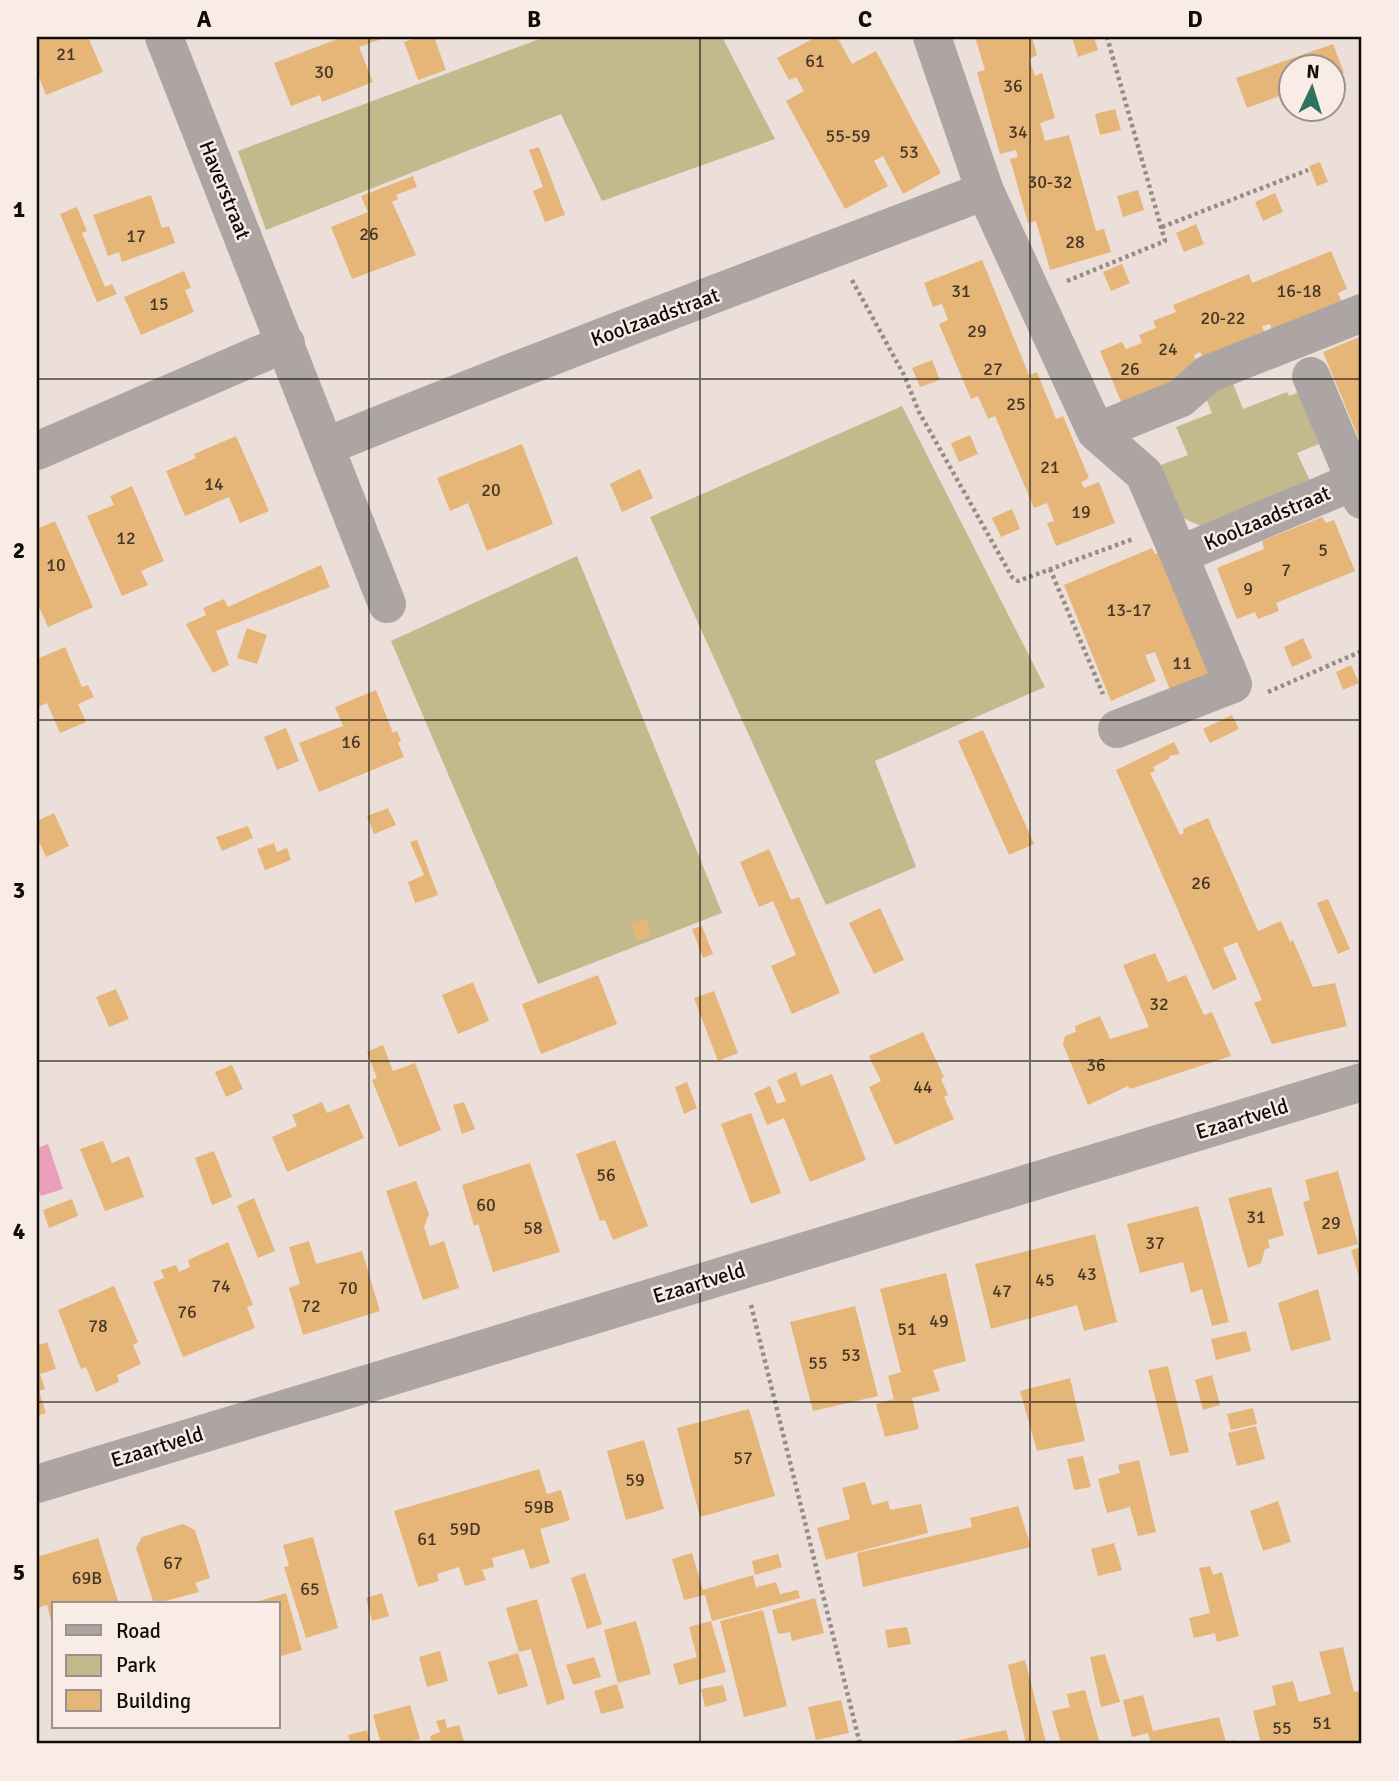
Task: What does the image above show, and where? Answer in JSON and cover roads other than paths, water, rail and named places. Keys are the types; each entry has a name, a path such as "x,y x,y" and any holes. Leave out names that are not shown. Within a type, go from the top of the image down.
{"street":[{"name":"Haverstraat","path":"164,37 387,604"},
{"name":"Koolzaadstraat","path":"932,37 985,191 1031,296 1096,432 1144,474 1233,684 1117,729"},
{"name":"Koolzaadstraat","path":"327,446 546,356 634,326 985,191"},
{"path":"1096,432 1181,398 1208,374 1362,313"},
{"path":"37,451 286,343"},
{"name":"Koolzaadstraat","path":"1173,541 1358,491 1311,376"},
{"name":"Ezaartveld","path":"37,1484 1362,1082"}]}
